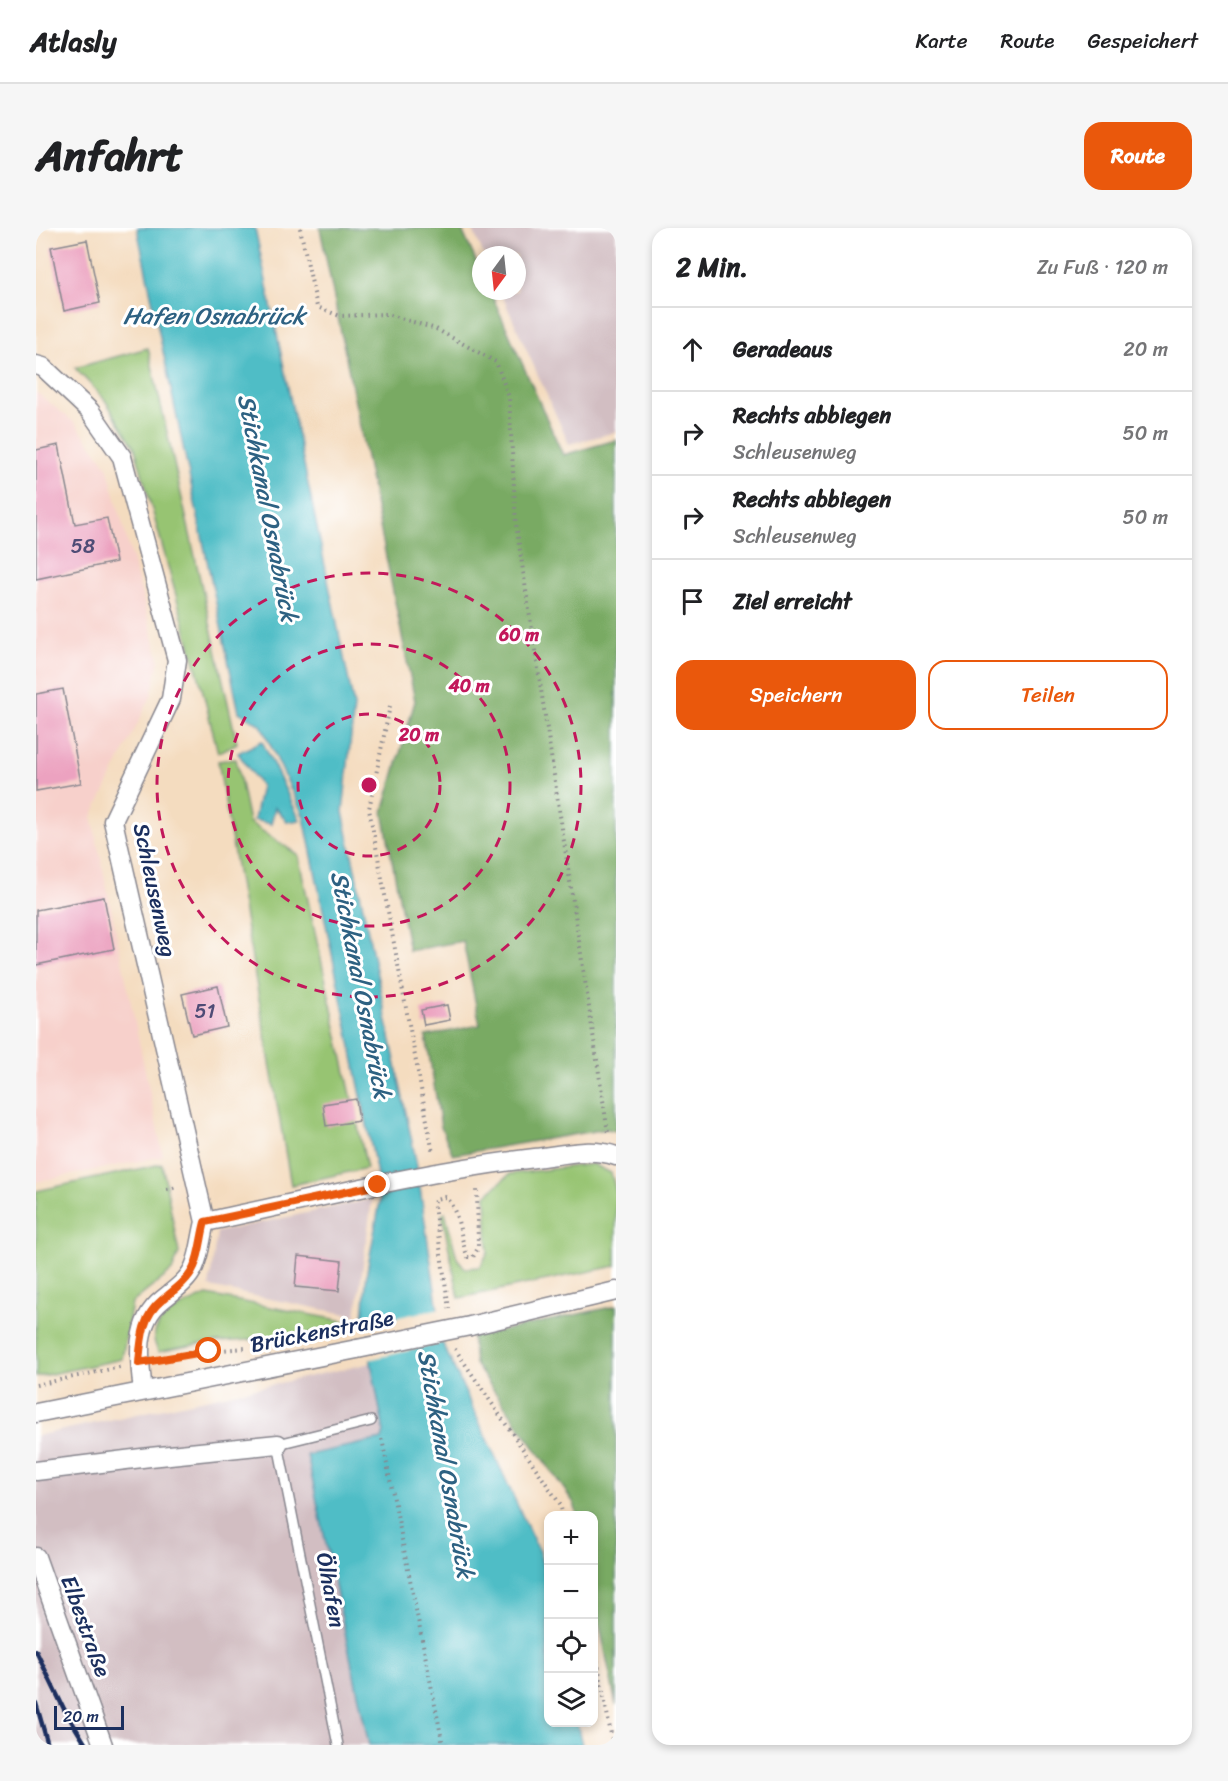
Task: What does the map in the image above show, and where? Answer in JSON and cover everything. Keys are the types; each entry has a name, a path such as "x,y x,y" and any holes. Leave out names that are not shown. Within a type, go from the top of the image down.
{"street":[{"name":"Schleusenweg","path":"36,365 43,367 90,411 122,457 177,660 171,699 114,821 205,1222 194,1269 177,1288 159,1302 145,1320 139,1363 143,1391"},
{"path":"205,1222 497,1162 594,1151 615,1155"},
{"name":"Brückenstraße","path":"36,1413 470,1326 616,1292"},
{"path":"36,1471 278,1444"},
{"name":"Elbestraße","path":"36,1557 103,1745"}],"lane":[{"path":"278,1444 371,1421"},
{"name":"Ölhafen","path":"278,1444 338,1745"}],"path":[{"path":"300,228 317,307 340,316 387,314 436,329 496,362 509,397 516,524 615,1155"},
{"path":"390,706 369,809 434,1154"},
{"path":"36,1385 209,1351 253,1348"},
{"path":"382,1439 443,1745"},
{"path":"598,1664 613,1745"}],"shaded area":[{"path":"472,228 616,228 616,432 569,444 504,300 526,300 526,246 480,246"},
{"path":"36,392 75,423 107,466 159,659 151,696 92,817 163,1156 36,1182"},
{"path":"372,1199 356,1316 209,1287 217,1232"},
{"path":"371,1363 384,1432 382,1439 307,1456 369,1745 36,1745 36,1436"}],"green space":[{"path":"320,228 461,228 472,252 472,300 494,300 563,455 616,440 616,1131 607,1129 453,1155 441,1127 426,1036 480,1025 463,941 409,951 383,812 415,701"},
{"path":"148,348 237,743 218,753 135,448 105,400 75,368"},
{"path":"236,759 249,822 298,855 367,1168 291,1185 218,761"},
{"path":"162,1164 179,1253 172,1271 132,1303 122,1359 36,1377 36,1191"},
{"path":"593,1164 611,1173 616,1191 616,1266 459,1298 442,1214 445,1212 457,1258 465,1268 480,1267 488,1252 486,1195 510,1174"},
{"path":"207,1295 355,1323 292,1337 205,1343 158,1352 154,1338 160,1322 174,1310"},
{"path":"616,1306 616,1705 598,1617 598,1511 576,1511 574,1503 475,1364 472,1337"}],"water":[{"path":"137,228 255,228 354,706 343,812 416,1161 443,1344 540,1554 544,1572 544,1727 578,1727 582,1745 369,1745 307,1455 382,1439 384,1432 363,1319 367,1271 380,1202 376,1169 304,817 261,725 239,712"},
{"path":"262,741 300,820 287,822 275,807 271,824 254,820 261,786 238,753"}],"pier":[{"path":"441,1308 446,1342 368,1360 362,1325"}],"building":[{"path":"87,240 100,303 64,311 51,247"},
{"path":"59,445 75,524 107,518 116,562 36,579 36,450"},
{"path":"63,689 81,783 36,791 36,694"},
{"path":"104,897 114,949 36,965 36,910"},
{"path":"218,986 227,1027 192,1035 182,994"},
{"path":"447,1005 450,1020 424,1025 421,1010"},
{"path":"356,1099 359,1121 326,1126 323,1104"},
{"path":"298,1256 342,1261 339,1291 295,1287"}],"railway":[{"path":"36,1651 64,1709 86,1745"},
{"path":"36,1703 48,1745"}],"route":[{"path":"209,1351 139,1363 145,1320 159,1302 177,1288 194,1269 205,1222 378,1185"}],"water label":[{"name":"Hafen Osnabrück","path":"214,316"},
{"name":"Stichkanal Osnabrück","path":"268,508"},
{"name":"Stichkanal Osnabrück","path":"361,985"},
{"name":"Stichkanal Osnabrück","path":"446,1464"}]}
